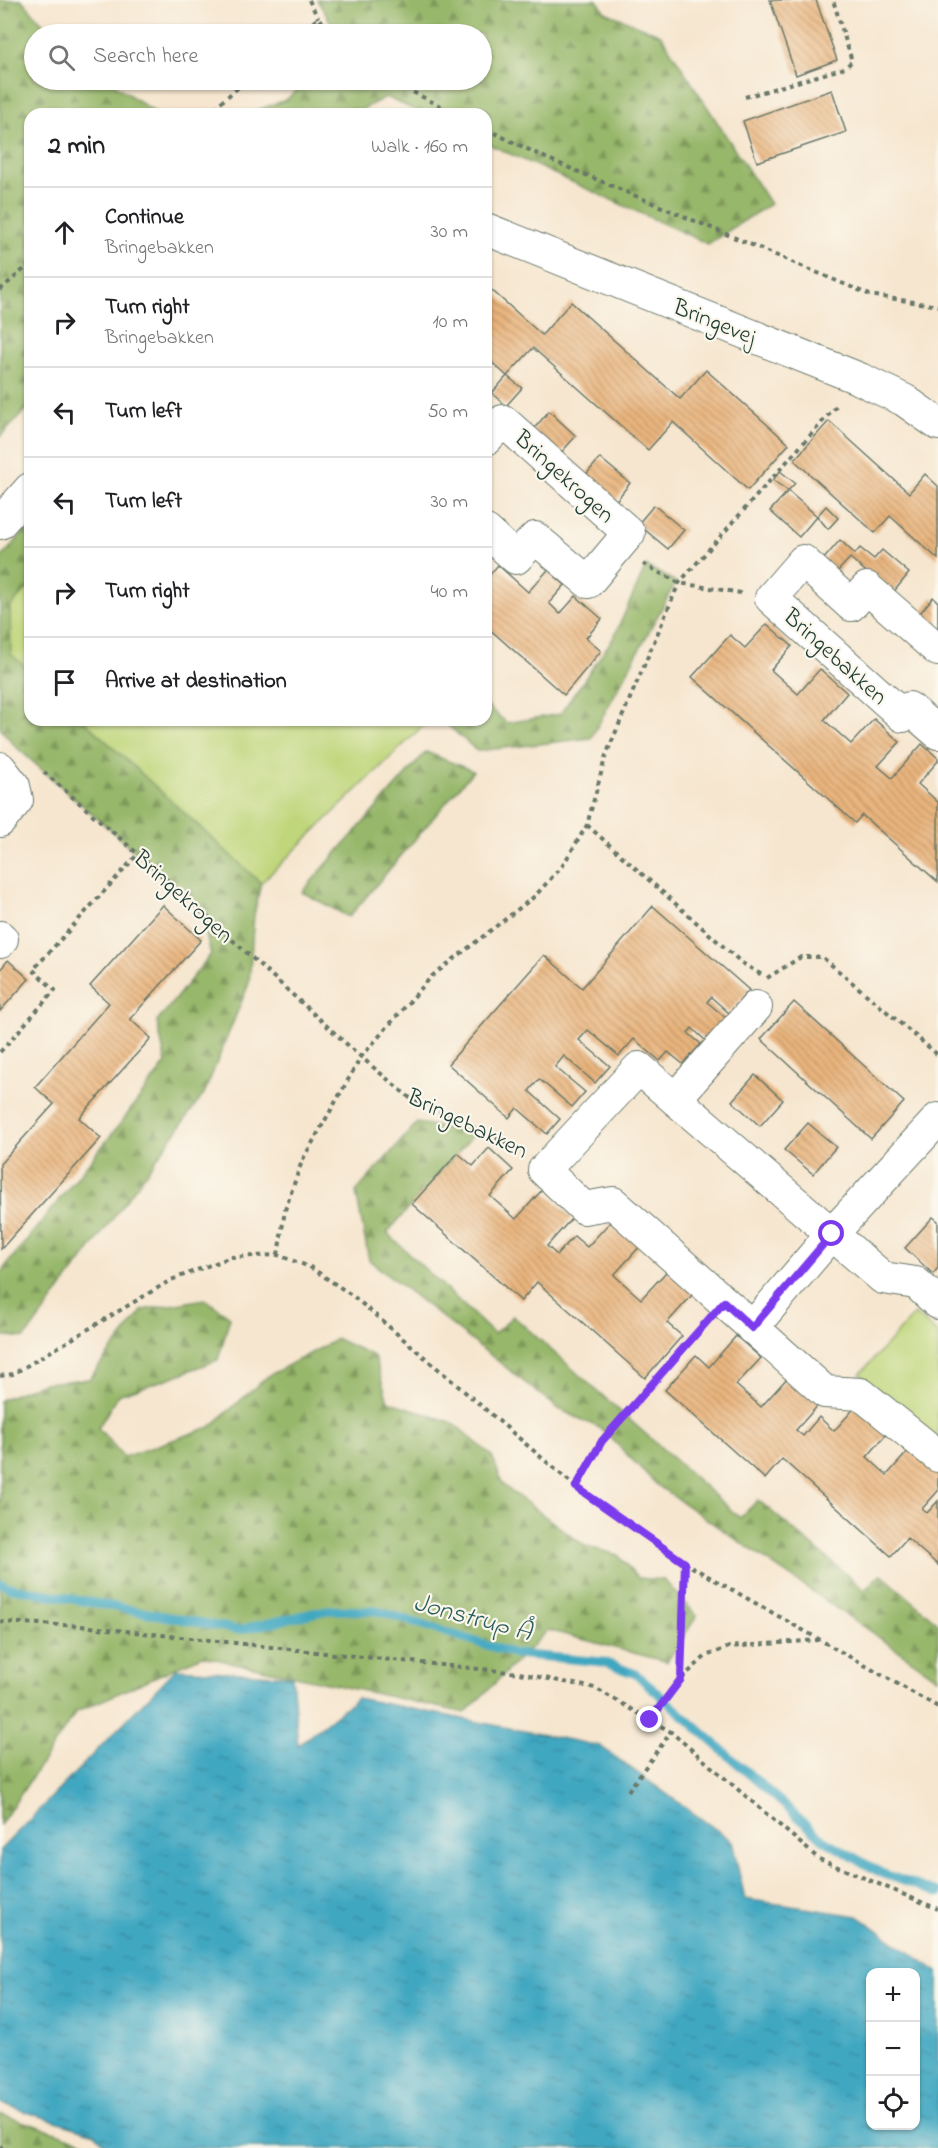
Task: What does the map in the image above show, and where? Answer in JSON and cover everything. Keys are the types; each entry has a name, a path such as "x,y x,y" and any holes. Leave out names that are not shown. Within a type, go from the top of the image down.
{"street":[{"name":"Bringevej","path":"492,231 860,379 904,400 938,424"},
{"name":"Bringekrogen","path":"492,433 503,421 629,533 588,582 535,538 516,558 492,536"},
{"path":"0,523 24,496"},
{"name":"Bringebakken","path":"938,650 867,588 851,605 803,561 771,598 903,716 909,708 938,733"},
{"path":"0,768 14,786 17,800 0,821"},
{"path":"0,937 2,939 0,942"},
{"path":"675,1098 762,993"},
{"name":"Bringebakken","path":"938,1303 916,1283 883,1278 639,1068 544,1170 584,1208 613,1203 825,1392 861,1394 938,1456"},
{"path":"752,1328 832,1234 938,1119"}],"path":[{"path":"309,0 318,18 324,24"},
{"path":"745,97 845,68 852,61 833,0"},
{"path":"311,24 318,18"},
{"path":"214,108 235,90"},
{"path":"409,90 444,108"},
{"path":"492,132 546,158 870,295 938,306"},
{"path":"0,290 24,269"},
{"path":"278,1255 285,1210 302,1161 361,1057 432,976 535,896 563,865 586,825 606,755 679,583 860,379"},
{"path":"618,546 640,563 679,583 771,598"},
{"name":"Bringekrogen","path":"42,771 138,854 361,1057"},
{"path":"586,825 742,963 762,993 801,957 822,957 938,1055"},
{"path":"0,1052 55,990 33,970 138,854"},
{"name":"Bringebakken","path":"361,1057 410,1098 551,1163"},
{"path":"0,1376 13,1374 171,1280 231,1257 278,1255 310,1267 353,1296 576,1487 685,1563 938,1707"},
{"path":"576,1487 602,1441 724,1302"},
{"path":"681,1679 685,1563"},
{"path":"0,1622 81,1626 519,1673 595,1688 671,1732 819,1859 938,1909"},
{"path":"650,1720 681,1679 706,1656 729,1647 818,1640"},
{"path":"628,1791 671,1732"}],"green space":[{"path":"0,0 22,0 43,24 24,24 24,90 122,90 148,108 24,108 24,412 0,437"},
{"path":"317,0 597,0 605,12 661,35 770,204 708,244 492,146 492,108 411,108 386,97 365,108 263,108 286,100 297,90 492,90 492,24 332,24"},
{"path":"24,532 24,592 10,607 12,654 24,665 24,726 90,726 261,883 254,915 249,983 204,1094 25,1338 0,1335 0,1273 166,1063 157,1022 211,954 199,908 15,746 0,728 0,559"},
{"path":"646,566 676,582 591,738 477,751 449,726 492,726 492,710 507,723 560,714 614,637"},
{"path":"24,592 24,666 11,654 10,607"},
{"path":"90,726 423,726 261,883"},
{"path":"426,752 473,771 349,917 302,892"},
{"path":"417,1123 475,1133 387,1233 494,1334 513,1316 740,1518 758,1500 865,1590 881,1574 938,1623 938,1678 657,1485 602,1429 559,1409 369,1260 356,1192"},
{"path":"205,1299 230,1317 218,1360 118,1395 98,1428 124,1457 210,1427 268,1376 337,1339 374,1356 388,1401 453,1423 492,1456 503,1485 585,1546 618,1555 638,1578 664,1580 697,1616 667,1662 548,1630 465,1713 202,1656 76,1712 0,1825 0,1400 43,1383 89,1379 143,1310"},
{"path":"915,1314 938,1334 938,1445 860,1374"},
{"path":"0,2114 105,2148 0,2148"}],"water":[{"path":"176,1669 292,1676 298,1745 357,1698 600,1746 732,1841 745,1899 858,1916 938,1972 938,2148 109,2148 95,2133 0,2104 0,1850"}],"building":[{"path":"770,0 816,0 837,60 796,75"},
{"path":"832,90 846,132 757,162 743,121"},
{"path":"492,290 542,335 571,302 680,399 706,370 789,444 748,490 673,422 648,450 533,348 507,376 492,362"},
{"path":"507,376 522,388 506,406 492,393"},
{"path":"549,411 576,436 559,455 532,431"},
{"path":"829,421 909,493 925,474 938,486 938,559 890,516 875,533 794,460"},
{"path":"600,458 630,483 615,502 584,477"},
{"path":"780,471 795,483 788,491 773,480"},
{"path":"788,491 817,516 799,537 770,511"},
{"path":"654,505 684,530 668,549 638,524"},
{"path":"826,506 838,518 828,529 817,516"},
{"path":"840,540 855,554 860,548 874,559 882,550 909,573 892,594 850,558 837,572 822,561"},
{"path":"498,565 528,592 548,570 565,585 549,603 560,614 576,596 602,619 586,638 601,651 564,695 492,631 492,572"},
{"path":"933,597 938,602 938,634 917,617"},
{"path":"767,624 792,646 771,670 798,694 820,669 847,693 824,720 851,744 874,719 900,742 878,766 892,778 922,744 938,758 938,761 918,784 938,802 938,882 862,815 855,823 692,677 730,635 745,648"},
{"path":"163,905 201,940 130,1019 151,1038 79,1118 101,1138 1,1249 0,1164 54,1104 35,1087 109,1003 90,986"},
{"path":"653,906 749,990 729,1013 711,997 707,1002 726,1018 706,1041 692,1028 688,1033 701,1044 683,1064 668,1052 660,1061 634,1039 619,1056 588,1030 579,1040 610,1066 595,1083 564,1056 555,1067 585,1092 572,1107 539,1079 529,1091 560,1119 547,1134 517,1108 509,1118 448,1064 544,955 582,988"},
{"path":"8,960 29,979 0,1011 0,970"},
{"path":"794,1002 904,1102 871,1139 761,1039"},
{"path":"755,1075 783,1100 760,1126 732,1101"},
{"path":"808,1123 836,1147 813,1174 784,1150"},
{"path":"489,1148 513,1170 490,1196 516,1219 542,1190 572,1218 547,1246 557,1255 574,1236 587,1247 613,1219 642,1244 614,1275 641,1299 667,1271 693,1294 667,1323 682,1336 645,1378 537,1282 521,1301 412,1204 458,1153 473,1166"},
{"path":"933,1217 938,1221 938,1268 933,1274 905,1248"},
{"path":"736,1336 761,1358 736,1385 761,1407 789,1376 820,1403 796,1430 803,1436 819,1417 834,1431 859,1403 890,1430 867,1457 887,1475 912,1447 938,1471 938,1491 922,1509 927,1513 938,1501 938,1565 907,1538 891,1556 782,1459 765,1479 665,1390 696,1355 709,1367"}],"waterway":[{"name":"Jonstrup Å","path":"0,1583 8,1587 239,1630 327,1610 378,1611 515,1654 603,1662 636,1674 824,1840 881,1873 938,1893"}],"route":[{"path":"650,1720 681,1679 685,1563 576,1487 602,1441 724,1302 752,1328 832,1234"}]}
